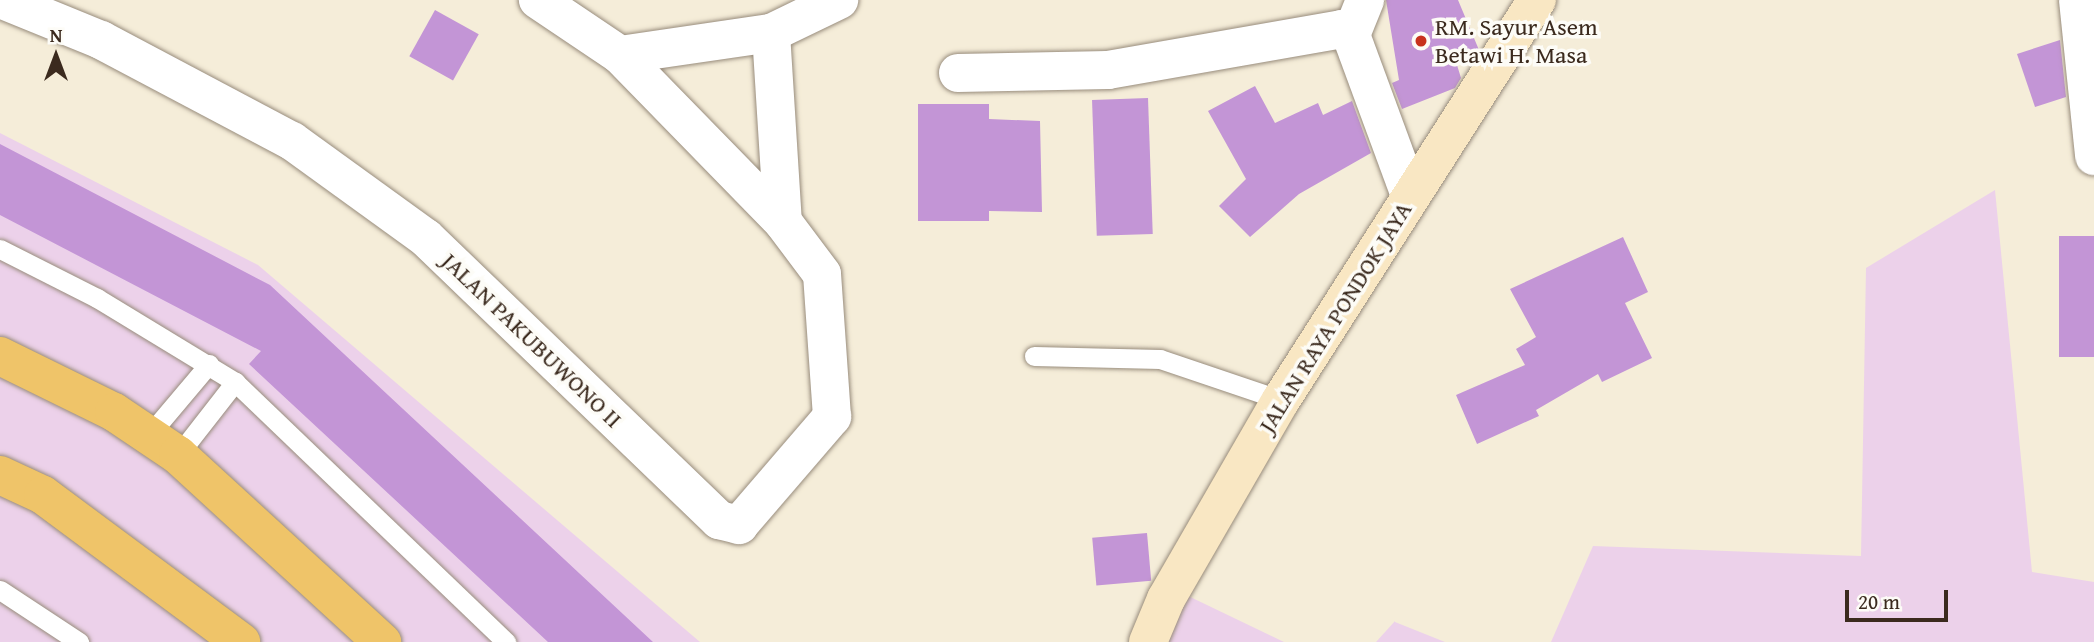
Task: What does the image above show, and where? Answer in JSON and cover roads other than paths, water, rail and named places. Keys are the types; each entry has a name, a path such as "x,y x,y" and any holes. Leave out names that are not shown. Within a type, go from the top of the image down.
{"main road":[{"name":"JALAN RAYA PONDOK JAYA","path":"1148,642 1166,599 1281,400 1537,0"},
{"path":"0,356 163,444 382,642"},
{"path":"0,475 43,495 241,642"}],"street":[{"name":"JALAN PAKUBUWONO II","path":"4,0 101,40 281,135 426,238 728,527 739,525 832,417 822,274 783,222"},
{"path":"538,0 620,55 783,222"},
{"path":"620,55 771,33 839,0"},
{"path":"1365,0 1351,35 1410,195"},
{"path":"2078,0 2094,156"},
{"path":"958,73 1108,70 1331,28 1351,35"},
{"path":"771,33 783,222"}],"lane":[{"path":"0,249 209,364 235,383 506,642"},
{"path":"1034,356 1160,359 1281,400"},
{"path":"163,444 209,364"},
{"path":"163,444 235,383"},
{"path":"0,590 79,642"}],"place":[{"name":"RM. Sayur Asem Betawi H. Masa","path":"1421,41"}]}
